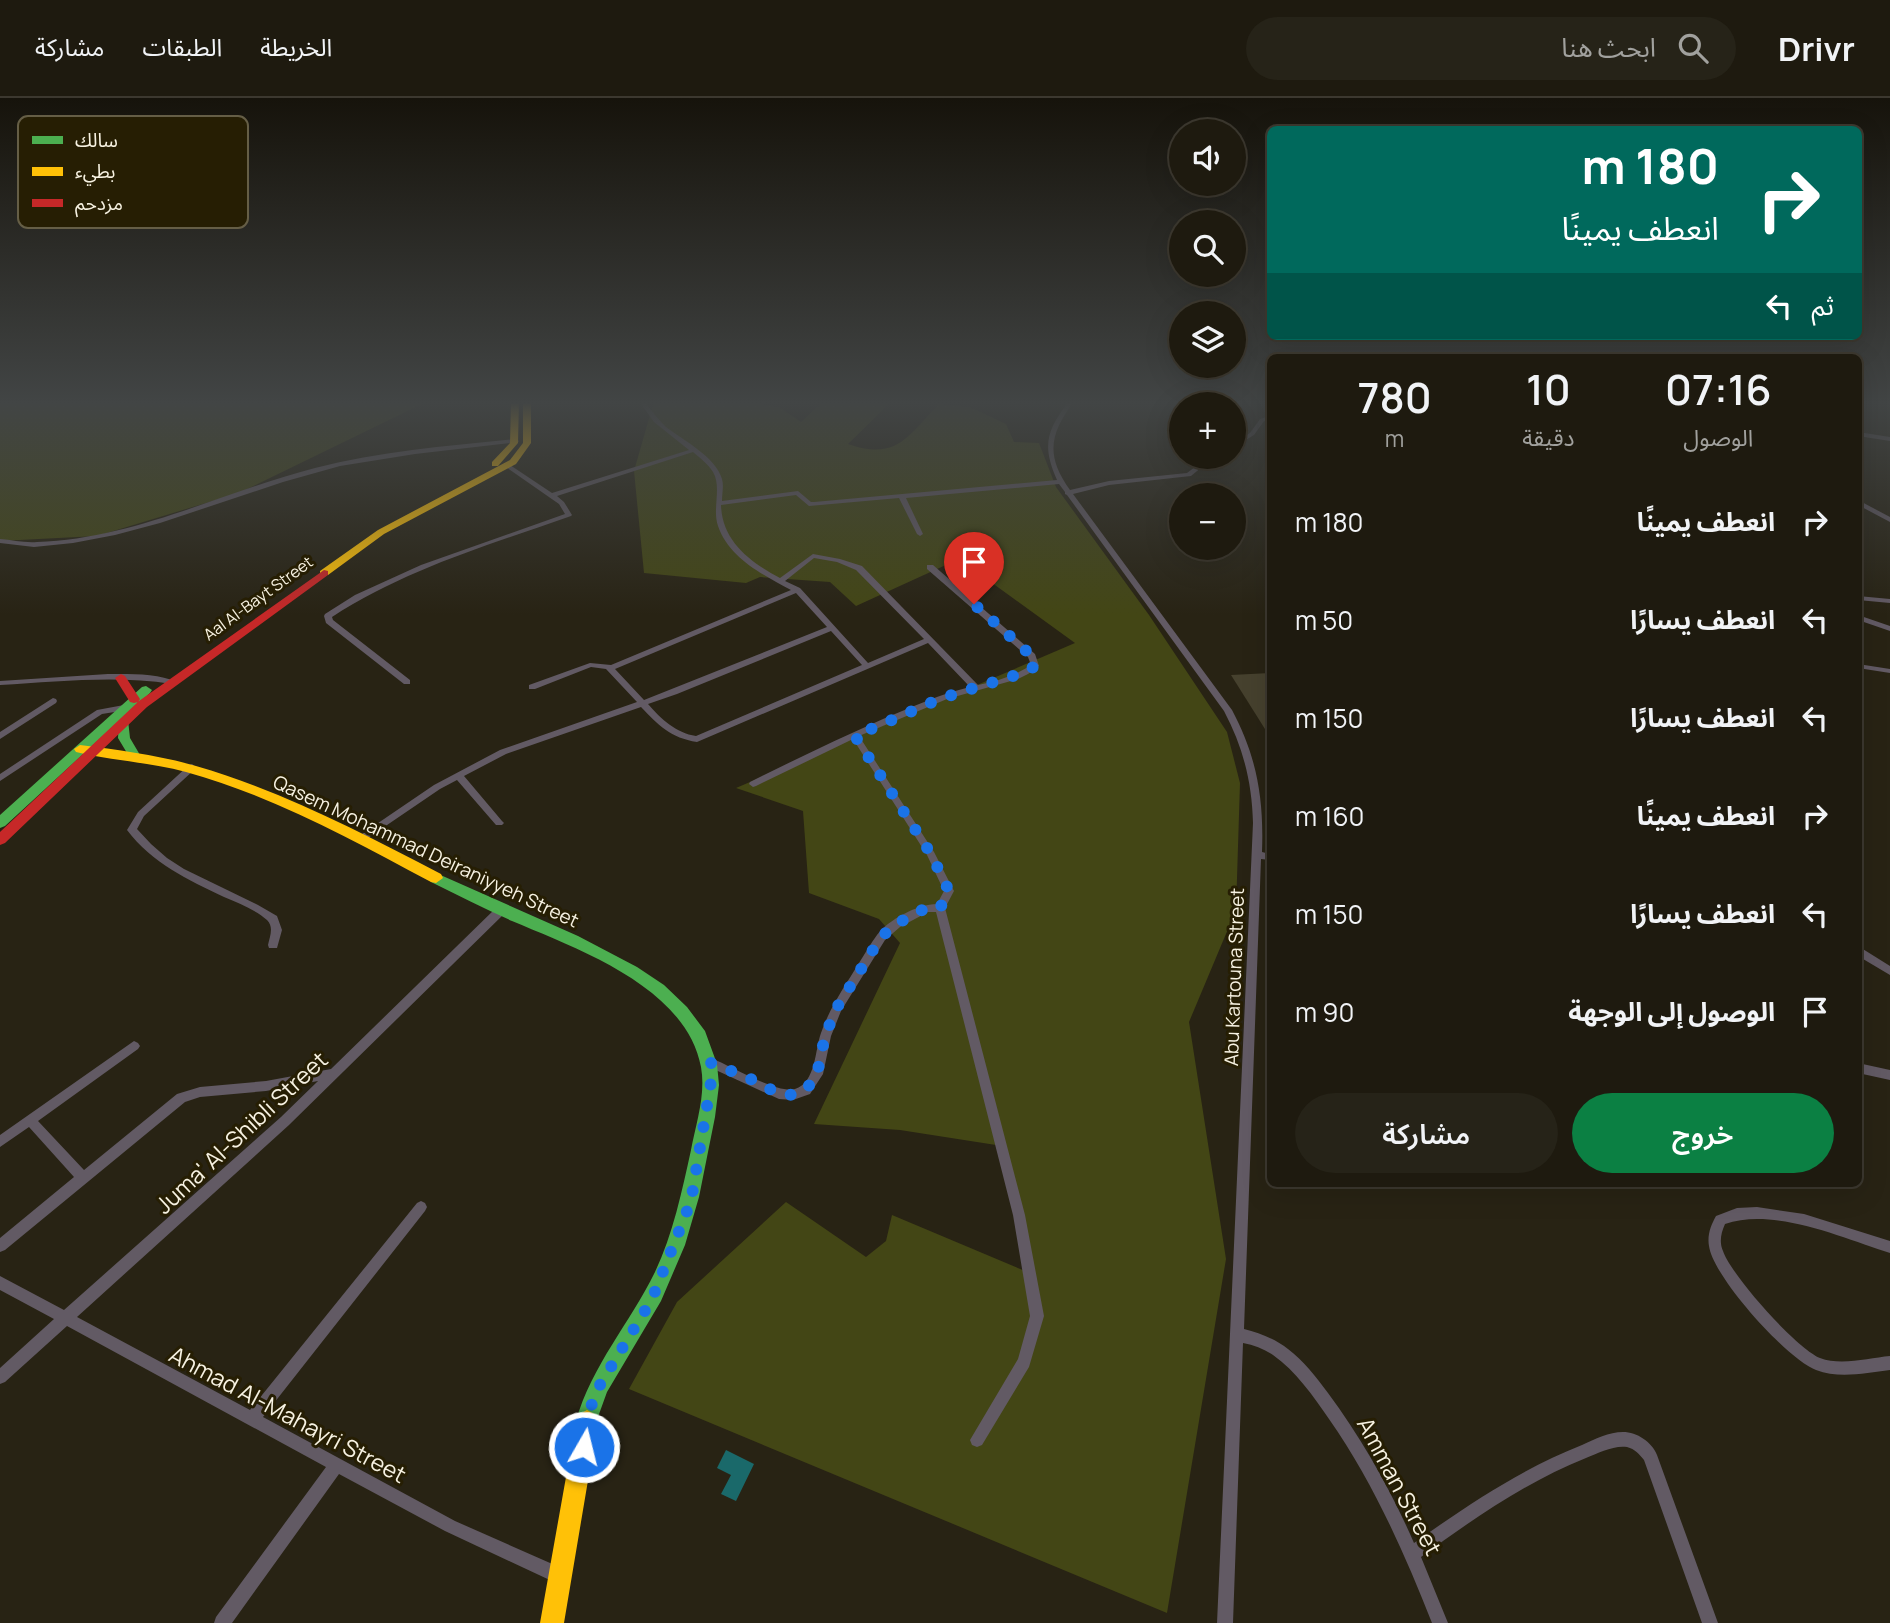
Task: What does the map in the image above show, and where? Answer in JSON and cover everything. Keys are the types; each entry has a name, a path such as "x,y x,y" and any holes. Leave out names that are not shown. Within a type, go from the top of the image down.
{"street":[{"path":"0,541 44,543 101,535 313,472"},
{"name":"Aal Al-Bayt Street","path":"0,840 166,680 343,550 481,472"},
{"name":"Aal Al-Bayt Street","path":"0,823 129,704 381,532 496,472"},
{"path":"407,681 329,621 328,616 358,597 423,566 568,517 568,508 517,472"},
{"path":"551,495 624,472"},
{"path":"715,472 721,482 720,525 727,540 751,563 797,590 865,664"},
{"name":"Abu Kartouna Street","path":"1056,472 1067,493 1185,650 1243,737 1256,785 1256,854 1226,1623"},
{"path":"1067,493 1110,483 1189,475 1192,472"},
{"path":"719,503 798,493 810,504 1060,482"},
{"path":"902,497 920,534"},
{"path":"1862,504 1890,520"},
{"path":"780,581 813,556 852,565 865,574 926,640 975,687"},
{"path":"753,784 855,736 975,687 1023,673 1035,666 1036,661 930,568"},
{"path":"532,687 590,665 611,668 797,590"},
{"path":"1862,598 1890,601"},
{"path":"1862,618 1890,629"},
{"path":"362,838 458,775 520,744 641,704 832,628"},
{"path":"611,668 641,704 684,738 697,738 926,640"},
{"path":"1862,667 1890,671"},
{"path":"0,683 121,678 166,680"},
{"path":"0,778 94,716 110,708 129,704 121,678"},
{"path":"0,736 53,701"},
{"path":"71,774 131,755 124,738 124,723"},
{"path":"855,736 931,854 949,891 940,908 1019,1216 1037,1316 1024,1362 977,1440"},
{"name":"Qasem Mohammad Deiraniyyeh Street","path":"80,750 131,755 192,767 362,838 502,910 607,957 635,974 691,1024 711,1063"},
{"path":"192,767 138,818 132,830 151,852 168,866 238,898 273,919 277,930 273,945"},
{"path":"458,775 499,822"},
{"path":"1256,854 1267,857"},
{"path":"552,1623 589,1412 597,1390 658,1287 691,1201 711,1082 711,1063 747,1077 779,1094 793,1095 806,1090 817,1074 825,1036 836,1009 881,937 896,924 926,908 940,908"},
{"name":"Juma' Al-Shibli Street","path":"0,1377 338,1072 502,910"},
{"path":"1862,953 1890,971"},
{"path":"0,1142 134,1046"},
{"path":"1862,1069 1890,1075"},
{"path":"0,1246 187,1096 276,1085 338,1072"},
{"path":"30,1120 83,1178"},
{"path":"252,1420 421,1207"},
{"path":"1890,1247 1798,1220 1740,1212 1721,1220 1714,1239 1720,1261 1778,1332 1806,1357 1825,1366 1837,1367 1890,1363"},
{"name":"Ahmad Al-Mahayri Street","path":"0,1283 336,1466 461,1531 559,1576"},
{"name":"Amman Street","path":"1238,1335 1266,1343 1289,1358 1307,1376 1367,1464 1413,1553 1440,1623"},
{"path":"1413,1553 1477,1506 1532,1473 1595,1447 1629,1440 1642,1446 1650,1455 1710,1623"},
{"path":"222,1623 336,1466"}],"green space":[{"path":"0,472 282,472 239,493 97,536 0,541"},
{"path":"634,472 1050,472 1056,487 1149,615 1227,732 1240,783 1236,910 1189,1022 1226,1259 1167,1613 629,1389 677,1302 786,1202 866,1257 886,1241 892,1215 1032,1274 996,1145 900,1130 814,1124 900,943 879,919 809,893 803,811 736,788 1075,643 959,559 856,606 830,582 760,577 746,583 644,573"}],"water":[{"path":"726,1450 754,1464 736,1501 721,1494 731,1475 717,1468"}],"building":[{"path":"1267,673 1267,732 1231,675"}],"traffic: fast":[{"path":"0,823 146,690"},
{"path":"124,723 124,738 134,755"},
{"path":"436,878 632,971 682,1011 699,1036 709,1064 711,1085 707,1117 690,1197 675,1245 654,1294 600,1384 587,1421"}],"traffic: slow":[{"path":"324,573 381,532 494,472"},
{"path":"80,749 163,762 254,790 316,817 436,878"},
{"path":"552,1623 587,1421"}],"traffic: jam":[{"path":"0,840 143,704 324,573"},
{"path":"121,678 134,699"}],"route":[{"path":"584,1447 589,1412 597,1390 640,1321 664,1275 691,1201 711,1082 711,1063 784,1096 806,1090 817,1074 829,1023 881,937 910,916 926,908 940,908 947,901 949,891 931,854 855,736 957,692 1023,673 1035,666 1036,661 1032,656 974,604"}]}
